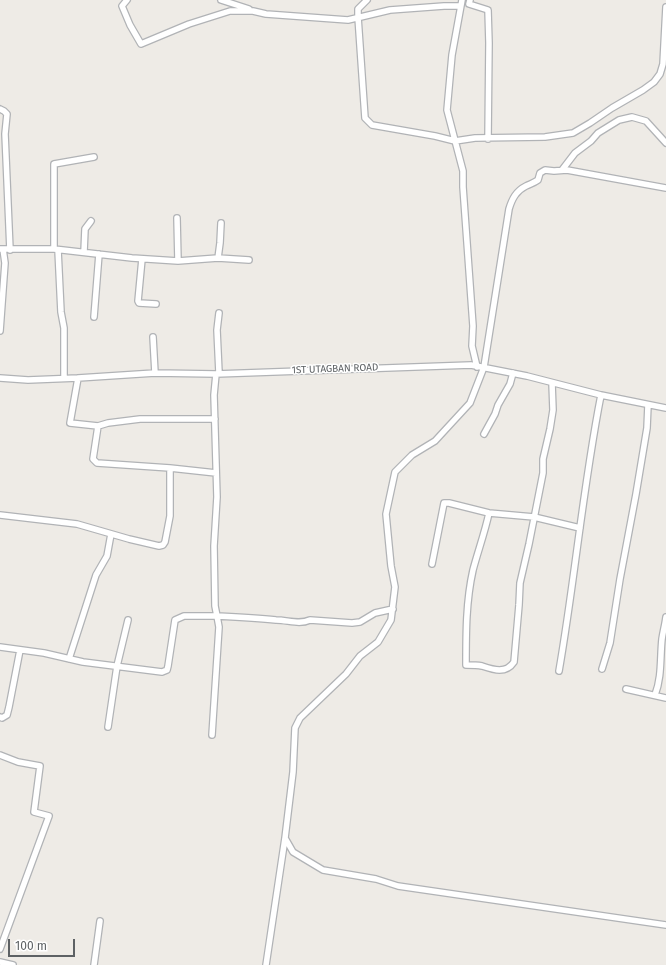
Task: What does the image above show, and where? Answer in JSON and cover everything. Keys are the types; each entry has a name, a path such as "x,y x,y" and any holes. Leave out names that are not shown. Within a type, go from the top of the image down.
{"street":[{"path":"128,0 122,6 130,25 141,44 189,24 230,11 253,11"},
{"path":"220,0 266,14 348,20 390,10 460,6"},
{"path":"367,0 358,9 365,118 372,125 455,141 475,138 545,138 574,133 643,90 654,82 660,74 663,64 666,7"},
{"path":"462,0 452,55 447,110 463,171 472,346 477,367"},
{"path":"470,0 469,4 488,10 488,139"},
{"path":"0,109 7,114 6,134 10,250"},
{"path":"562,170 575,153 591,141 598,133 619,120 632,117 646,121 666,143"},
{"path":"64,378 64,328 61,312 56,249 54,164 94,157"},
{"path":"266,965 285,838 293,772 295,728 300,718 346,674 360,656 378,642 391,620 394,609 396,587 391,566 386,514 395,472 412,455 435,441 470,404 484,367 512,198 518,191 538,180 541,171 545,170 554,172 567,170 666,188"},
{"path":"177,218 178,261"},
{"path":"84,252 85,229 91,221"},
{"path":"218,258 221,223"},
{"path":"0,331 5,263 2,249 56,249 142,259 178,261 218,258 249,260"},
{"path":"94,317 99,254"},
{"path":"142,259 138,301 139,303 156,304"},
{"path":"212,735 219,626 215,606 214,546 217,497 214,396 217,373 217,330 219,313"},
{"path":"153,337 155,373"},
{"name":"1ST UTAGBAN ROAD","path":"0,378 28,380 155,373 217,373 471,365 513,373 666,408"},
{"path":"484,434 510,384 513,373"},
{"path":"78,378 70,423 98,426 108,423 140,419 215,419"},
{"path":"489,513 473,569 470,588 465,631 466,665 481,666 493,670 503,670 511,667 514,662 520,583 543,473 543,459 553,410 552,383"},
{"path":"559,671 568,619 584,488 588,478 593,435 601,394"},
{"path":"602,669 610,643 636,494 647,428 648,404"},
{"path":"98,426 93,459 94,462 216,473"},
{"path":"0,515 77,524 159,546 163,545 165,542 170,516 170,468"},
{"path":"432,564 444,503 449,502 489,513 534,517 580,528"},
{"path":"69,659 96,575 107,556 111,534"},
{"path":"0,647 156,672 167,670 175,620 184,616 217,616 304,623 310,620 352,623 360,622 375,613 394,609"},
{"path":"655,695 664,652 662,640 666,618"},
{"path":"108,727 117,666 128,620"},
{"path":"0,717 2,718 7,715 20,650"},
{"path":"626,689 666,698"},
{"path":"0,755 18,762 40,766 34,812 49,816 0,946"},
{"path":"285,838 292,852 323,870 376,879 398,886 666,925"},
{"path":"94,965 100,921"},
{"path":"0,962 14,965"}]}
